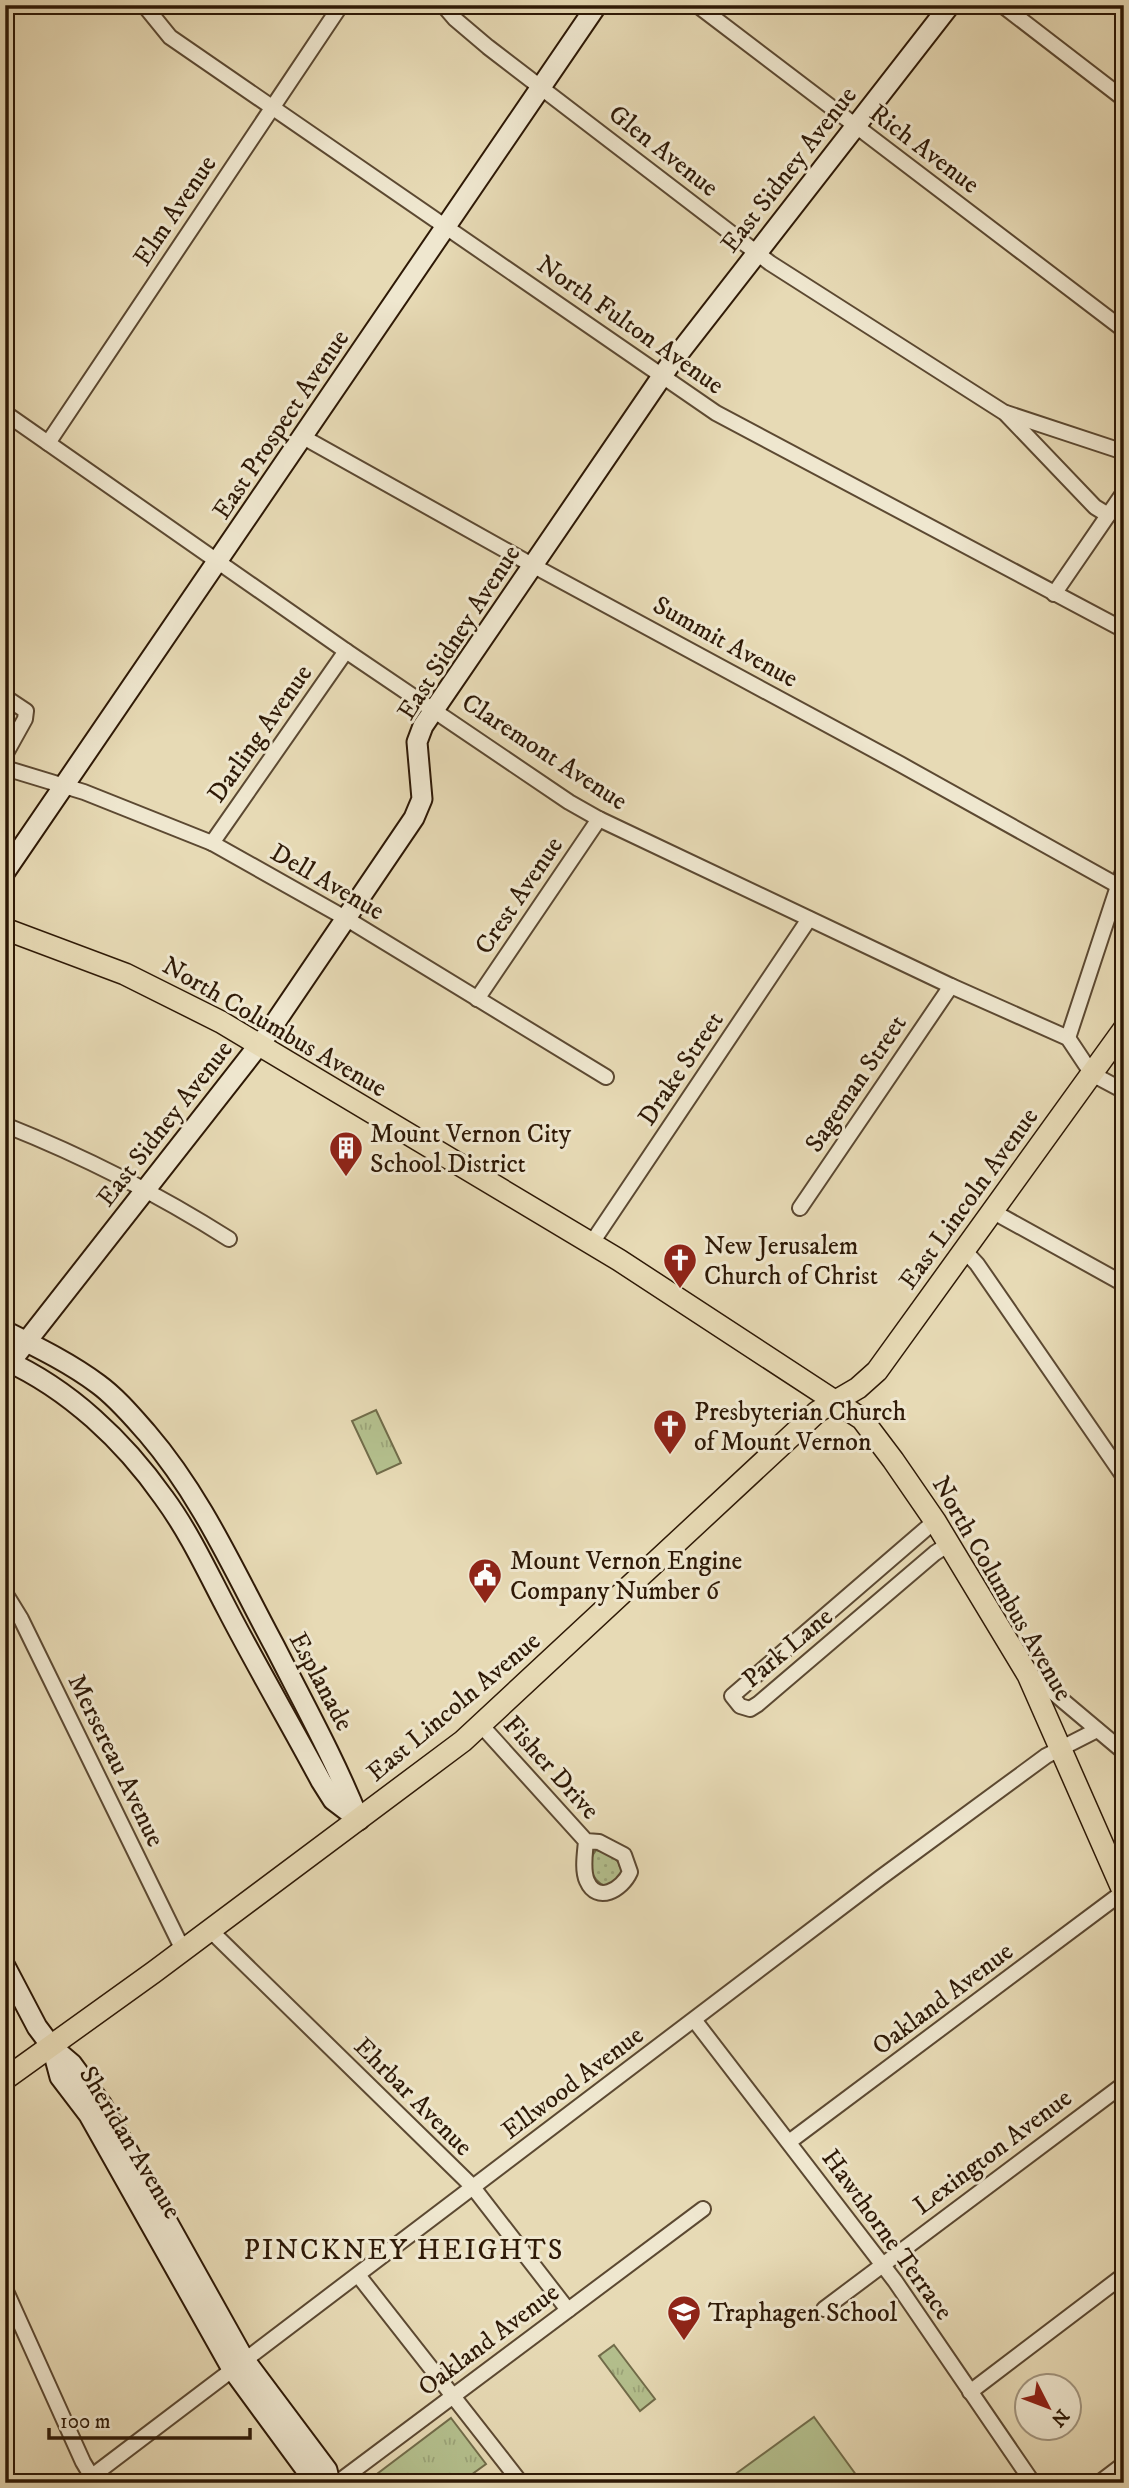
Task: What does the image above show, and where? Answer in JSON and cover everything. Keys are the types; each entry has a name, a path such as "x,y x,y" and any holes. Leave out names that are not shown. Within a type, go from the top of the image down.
{"main road":[{"name":"North Columbus Avenue","path":"5,929 91,960 221,1022 591,1244 862,1419 894,1460 935,1521 1028,1675 1124,1893"},
{"name":"East Lincoln Avenue","path":"5,2080 359,1820 481,1725 817,1412 858,1388 877,1371 1124,1029"}],"street":[{"name":"North Fulton Avenue","path":"144,5 170,37 716,413 1124,630"},
{"name":"Elm Avenue","path":"48,443 341,5"},
{"name":"Glen Avenue","path":"443,5 488,47 757,253 1005,413 1095,507 1108,515"},
{"name":"East Prospect Avenue","path":"5,872 597,5"},
{"name":"Rich Avenue","path":"697,5 1124,330"},
{"name":"East Sidney Avenue","path":"7,1364 259,1045 347,919 414,818 422,799 417,742 433,708 662,376 950,5"},
{"path":"1002,5 1124,99"},
{"name":"Claremont Avenue","path":"5,413 346,651 569,802 599,819 950,986 1068,1038"},
{"name":"Glen Avenue","path":"1005,413 1124,452"},
{"name":"Summit Avenue","path":"303,437 1121,887"},
{"path":"1054,594 1124,492"},
{"name":"Darling Avenue","path":"212,844 346,651"},
{"path":"5,697 26,710 25,719 5,755"},
{"name":"Dell Avenue","path":"5,768 65,786 212,844 347,919 607,1077"},
{"name":"Crest Avenue","path":"477,999 599,819"},
{"path":"1124,868 1121,887 1068,1038 1092,1073 1124,1091"},
{"name":"Drake Street","path":"591,1244 809,919"},
{"name":"Sageman Street","path":"800,1208 950,986"},
{"path":"5,1125 60,1147 145,1190 229,1239"},
{"path":"992,1211 1124,1284"},
{"path":"964,1250 977,1264 1124,1477"},
{"name":"Esplanade","path":"5,1332 99,1384 135,1419 175,1466 193,1492 228,1555 338,1769 359,1820"},
{"name":"Esplanade","path":"7,1364 83,1409 118,1441 164,1497 204,1563 321,1781 333,1800 359,1820"},
{"name":"Park Lane","path":"935,1521 736,1701 750,1709 758,1704 949,1544"},
{"name":"Mersereau Avenue","path":"5,1593 21,1619 183,1950"},
{"path":"1028,1675 1043,1684 1124,1752"},
{"name":"Fisher Drive","path":"481,1725 586,1842"},
{"name":"Ellwood Avenue","path":"87,2480 880,1878 1046,1756 1097,1730"},
{"name":"Oakland Avenue","path":"789,2142 1124,1893"},
{"name":"Ehrbar Avenue","path":"210,1930 472,2186 568,2310"},
{"name":"Sheridan Avenue","path":"5,1966 37,2027 52,2047 72,2064 102,2105 238,2364 309,2474 319,2483"},
{"name":"Hawthorne Terrace","path":"695,2021 882,2264 1033,2483"},
{"name":"Lexington Avenue","path":"824,2309 1124,2084"},
{"name":"Oakland Avenue","path":"337,2483 703,2209"},
{"path":"358,2275 521,2483"},
{"path":"970,2392 1124,2275"},
{"path":"5,2289 83,2462 87,2480"},
{"name":"Sheridan Avenue","path":"238,2364 327,2470 330,2483"},
{"path":"1099,2483 1124,2464"}],"green space":[{"path":"376,1410 401,1463 377,1474 352,1421"},
{"path":"596,1850 619,1863 623,1872 617,1881 605,1886 596,1880 591,1860"},
{"path":"614,2345 655,2399 640,2411 599,2356"},
{"path":"814,2417 862,2483 733,2483 730,2478"},
{"path":"451,2418 486,2464 460,2483 365,2483"}],"railway":[{"path":"5,16 18,5"}],"place":[{"name":"Mount Vernon City School District","path":"346,1178"},
{"name":"New Jerusalem Church of Christ","path":"680,1290"},
{"name":"Presbyterian Church of Mount Vernon","path":"670,1456"},
{"name":"Mount Vernon Engine Company Number 6","path":"485,1605"},
{"name":"Traphagen School","path":"684,2342"}],"district":[{"name":"PINCKNEY HEIGHTS","path":"404,2249"}]}
